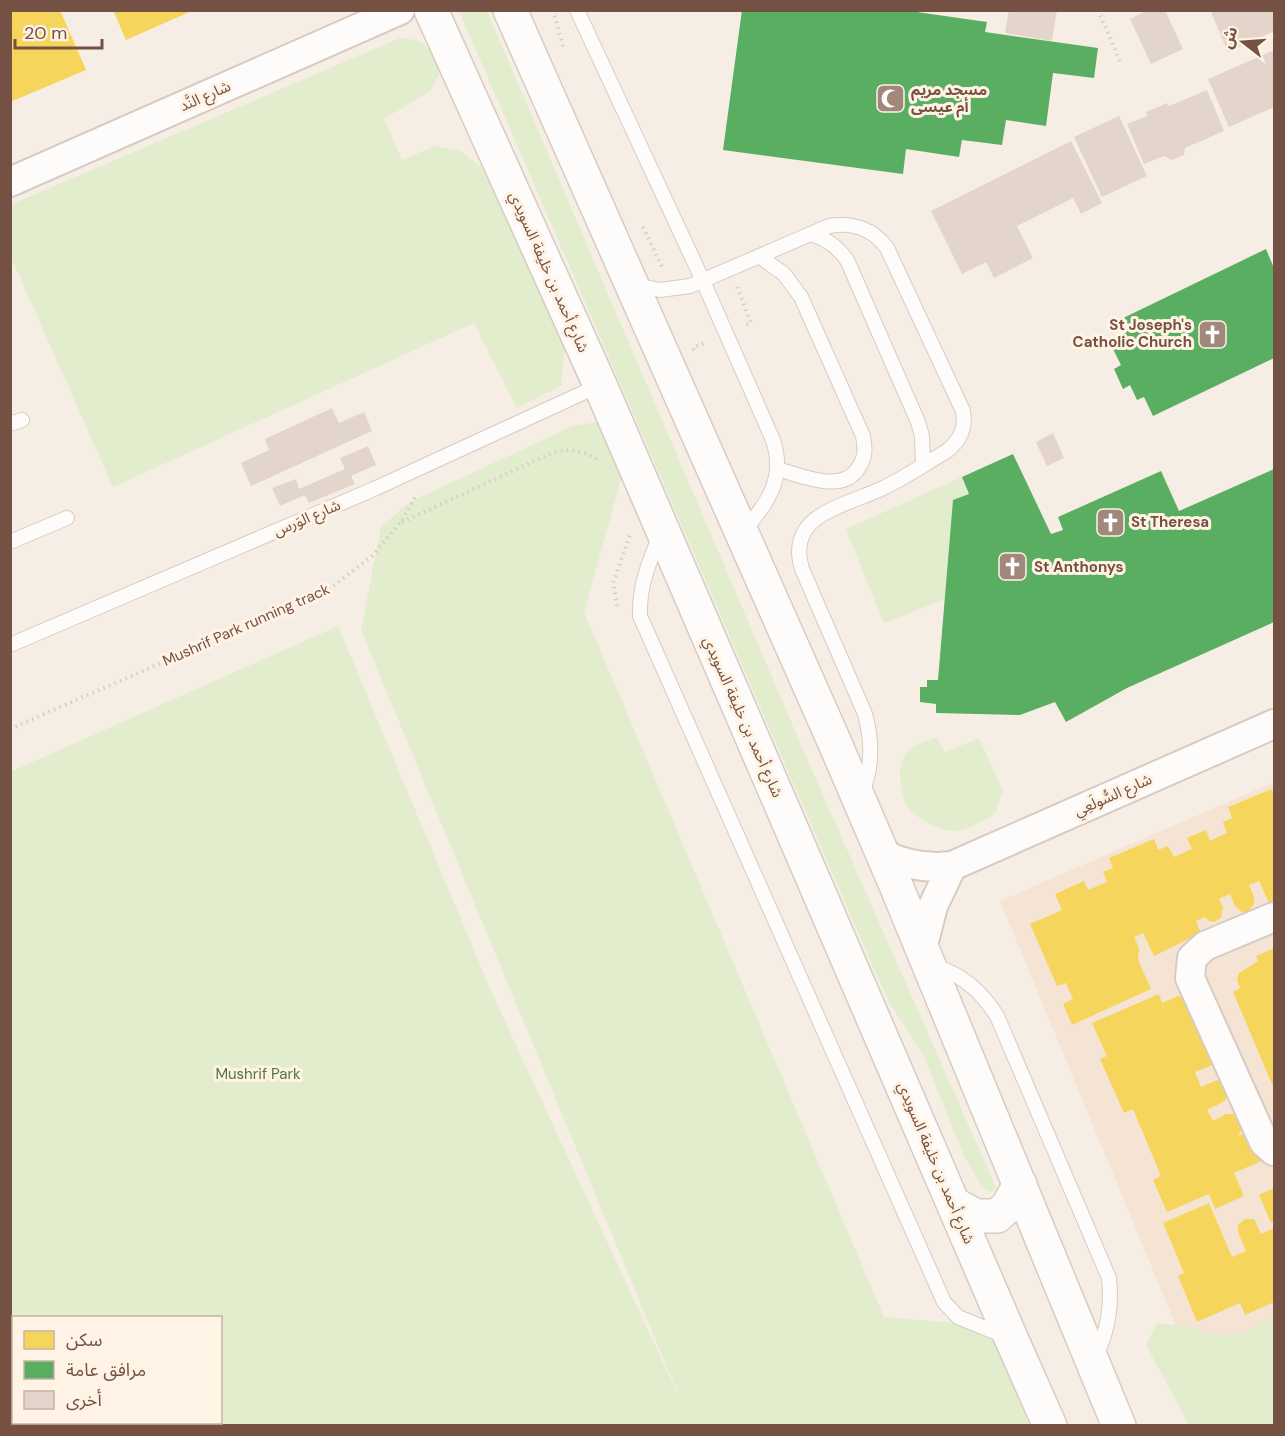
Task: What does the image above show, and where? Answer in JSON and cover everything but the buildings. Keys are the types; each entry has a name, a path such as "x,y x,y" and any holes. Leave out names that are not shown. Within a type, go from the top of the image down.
{"street":[{"name":"شارع النَّد","path":"10,182 400,10"},
{"name":"شارع أحمد بن خليفة السويدي","path":"431,10 600,385 1050,1425"},
{"path":"510,10 883,854 1119,1425"},
{"name":"شارع السُّولَعِي","path":"883,854 896,861 923,867 952,866 1275,724"},
{"path":"926,957 933,906 952,866"},
{"path":"1275,917 1205,946 1192,958 1190,978 1264,1142 1275,1150"},
{"path":"954,1204 976,1216 997,1216 1008,1206 1020,1184"}],"lane":[{"path":"577,10 703,281 773,440 776,450 776,479 769,499 742,534"},
{"path":"631,284 668,290 690,286 829,226 852,225 872,233 887,248 958,400 964,419 961,435 956,444 884,488 821,515 805,530 800,540 799,560 802,569 869,728 869,765 859,800"},
{"path":"810,234 831,243 847,260 918,422 922,436 923,465"},
{"path":"759,256 784,274 801,297 863,436 866,448 858,471 837,482 825,482 777,469"},
{"name":"شارع الوَرس","path":"10,645 374,489 600,385"},
{"path":"10,542 67,518"},
{"path":"662,530 645,573 640,597 640,616 944,1302 958,1317 1011,1338"},
{"path":"926,957 975,987 998,1016 1109,1278 1110,1301 1107,1327 1093,1362"}],"path":[{"path":"1098,10 1121,64"},
{"path":"401,522 554,452 570,449 585,452 602,465"},
{"name":"Mushrif Park running track","path":"10,729 328,590 372,556 401,522 434,462"},
{"path":"617,606 613,590 614,583 630,535 630,526"}],"shaded area":[{"path":"1274,782 1274,1332 1193,1367 1000,901"}],"green space":[{"path":"459,11 487,11 804,752 997,1190 989,1192 980,1184 965,1158 924,1057 891,1005 873,967"},
{"path":"400,38 422,43 430,51 440,73 430,91 384,119 402,160 435,146 461,151 484,170 565,345 561,386 517,408 474,323 113,487 11,257 10,205"},
{"name":"Mushrif Park","path":"602,421 622,476 584,612 884,1317 989,1326 1029,1425 11,1425 10,772 338,626 491,991 684,1408 361,630 381,527 410,502 573,426"},
{"path":"962,477 969,494 953,501 945,599 884,623 846,529"},
{"path":"937,737 945,752 979,738 1003,791 995,814 969,827 953,831 930,824 907,806 900,781 901,764 904,757 914,746"},
{"path":"1274,1317 1274,1425 1189,1425 1146,1345 1157,1323 1188,1326 1210,1335 1240,1335"}],"place":[{"name":"مسجد مريم أم عيسى","path":"890,99"},
{"name":"St Joseph's Catholic Church","path":"1213,334"},
{"name":"St Theresa","path":"1110,522"},
{"name":"St Anthonys","path":"1013,567"}]}
